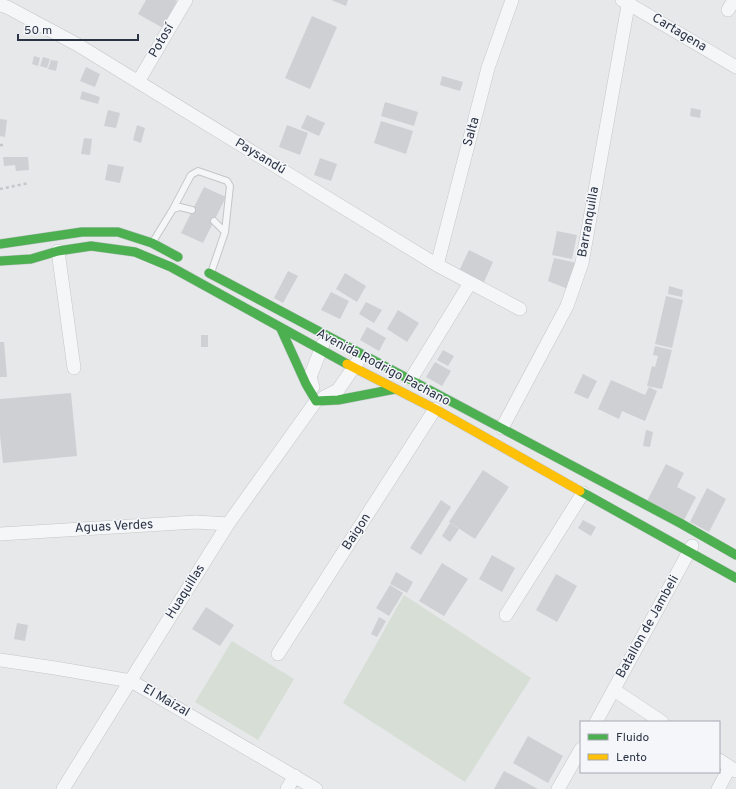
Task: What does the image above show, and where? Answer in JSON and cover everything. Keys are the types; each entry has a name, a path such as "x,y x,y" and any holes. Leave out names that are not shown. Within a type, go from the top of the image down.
{"main road":[{"path":"0,244 82,232 118,232 152,243 184,260"},
{"name":"Avenida Rodrigo Pachano","path":"0,261 31,259 58,251 91,246 135,252 171,267 320,350 435,409 736,578"},
{"name":"Avenida Rodrigo Pachano","path":"207,272 411,379 610,487 698,532 736,555"},
{"path":"281,329 306,384 316,401 338,400 395,389"}],"street":[{"name":"Potosí","path":"138,82 186,0"},
{"name":"Salta","path":"437,265 488,68 512,0"},
{"name":"Cartagena","path":"626,1 736,67"},
{"name":"Barranquilla","path":"502,428 567,306 582,263 626,1"},
{"name":"Paysandú","path":"4,6 78,45 437,265 520,309"},
{"path":"0,18 4,6"},
{"path":"58,251 74,368"},
{"path":"411,379 470,283"},
{"path":"328,335 320,350 310,377 316,401 338,390 354,368 362,353"},
{"name":"Huaquillas","path":"63,789 228,524 316,401"},
{"name":"Baigon","path":"278,654 435,409"},
{"path":"506,615 583,493"},
{"name":"Aguas Verdes","path":"0,534 196,522 228,524"},
{"name":"Batallon de Jambeli","path":"597,721 689,552 698,532"},
{"name":"El Maizal","path":"0,660 130,681 316,789"},
{"path":"614,690 660,721"},
{"path":"558,789 580,751"},
{"path":"718,789 733,769 720,761"},
{"path":"287,789 295,776"}],"lane":[{"path":"152,243 173,209 191,175 198,171 227,181 230,186 225,232 207,272"},
{"path":"173,209 180,207 192,210"},
{"path":"214,221 225,232"}],"path":[{"path":"0,189 29,183"}],"shaded area":[{"path":"404,595 531,678 465,782 343,703"},
{"path":"232,641 294,679 258,740 195,702"}],"building":[{"path":"146,0 177,1 163,28 138,14"},
{"path":"331,0 348,0 346,6"},
{"path":"312,16 337,27 310,89 285,78"},
{"path":"34,56 40,58 38,66 32,64"},
{"path":"43,57 50,59 47,68 40,66"},
{"path":"51,60 58,61 56,71 48,69"},
{"path":"86,67 100,74 95,87 80,81"},
{"path":"442,76 463,82 460,91 440,85"},
{"path":"82,91 100,97 98,104 80,99"},
{"path":"385,102 418,112 414,126 381,116"},
{"path":"691,108 701,110 700,118 690,116"},
{"path":"108,110 120,113 116,128 104,126"},
{"path":"307,115 325,123 319,136 301,128"},
{"path":"0,119 7,120 5,137 0,136"},
{"path":"381,121 413,131 406,154 374,143"},
{"path":"137,125 145,128 141,143 133,140"},
{"path":"287,125 308,133 300,155 279,147"},
{"path":"84,138 92,139 90,155 81,154"},
{"path":"3,157 28,157 29,170 16,171 15,165 4,166"},
{"path":"320,158 337,164 331,181 314,175"},
{"path":"108,164 124,167 120,183 105,180"},
{"path":"204,187 226,197 203,243 181,233"},
{"path":"557,231 577,235 572,259 552,255"},
{"path":"469,250 493,262 484,282 459,271"},
{"path":"554,258 577,263 568,289 548,281"},
{"path":"288,271 298,276 283,303 274,298"},
{"path":"345,273 366,286 357,302 336,289"},
{"path":"669,286 683,290 682,297 668,294"},
{"path":"331,292 349,301 340,319 321,310"},
{"path":"666,296 683,300 672,348 655,344"},
{"path":"366,302 382,310 374,323 359,314"},
{"path":"398,310 419,323 407,342 387,329"},
{"path":"367,327 386,338 379,351 360,340"},
{"path":"201,335 208,335 208,347 201,347"},
{"path":"0,342 4,342 7,377 0,377"},
{"path":"655,346 672,350 662,389 647,386 652,366 655,367 658,356 653,355"},
{"path":"443,350 454,356 448,366 437,360"},
{"path":"435,362 451,371 442,386 426,377"},
{"path":"583,374 597,381 588,399 574,393"},
{"path":"611,380 645,395 649,387 657,391 645,421 622,411 619,419 598,409"},
{"path":"71,393 77,456 3,463 0,435 0,399"},
{"path":"646,430 653,432 650,447 643,446"},
{"path":"666,464 684,473 677,487 696,497 683,522 646,503"},
{"path":"483,470 509,487 475,539 449,522"},
{"path":"707,488 726,499 709,532 690,522"},
{"path":"441,500 451,507 421,555 410,548"},
{"path":"583,520 596,527 591,536 578,528"},
{"path":"450,523 459,529 450,542 442,536"},
{"path":"492,555 515,568 502,592 479,579"},
{"path":"442,563 468,579 444,616 419,601"},
{"path":"396,572 413,582 407,593 390,584"},
{"path":"556,574 577,586 557,622 536,610"},
{"path":"390,585 403,593 389,616 376,608"},
{"path":"206,607 234,625 220,646 192,629"},
{"path":"379,617 386,621 377,637 371,634"},
{"path":"17,623 28,625 25,641 14,639"},
{"path":"528,736 563,756 548,783 513,763"},
{"path":"504,771 538,789 494,789"}],"traffic: fast":[{"path":"0,244 82,232 118,232 152,243 178,257"},
{"path":"0,261 31,259 58,251 91,246 135,252 171,267 347,364"},
{"path":"209,273 680,523 736,555"},
{"path":"281,329 306,384 316,401 338,400 395,389"},
{"path":"580,491 736,578"}],"traffic: slow":[{"path":"347,364 435,409 580,491"}]}
